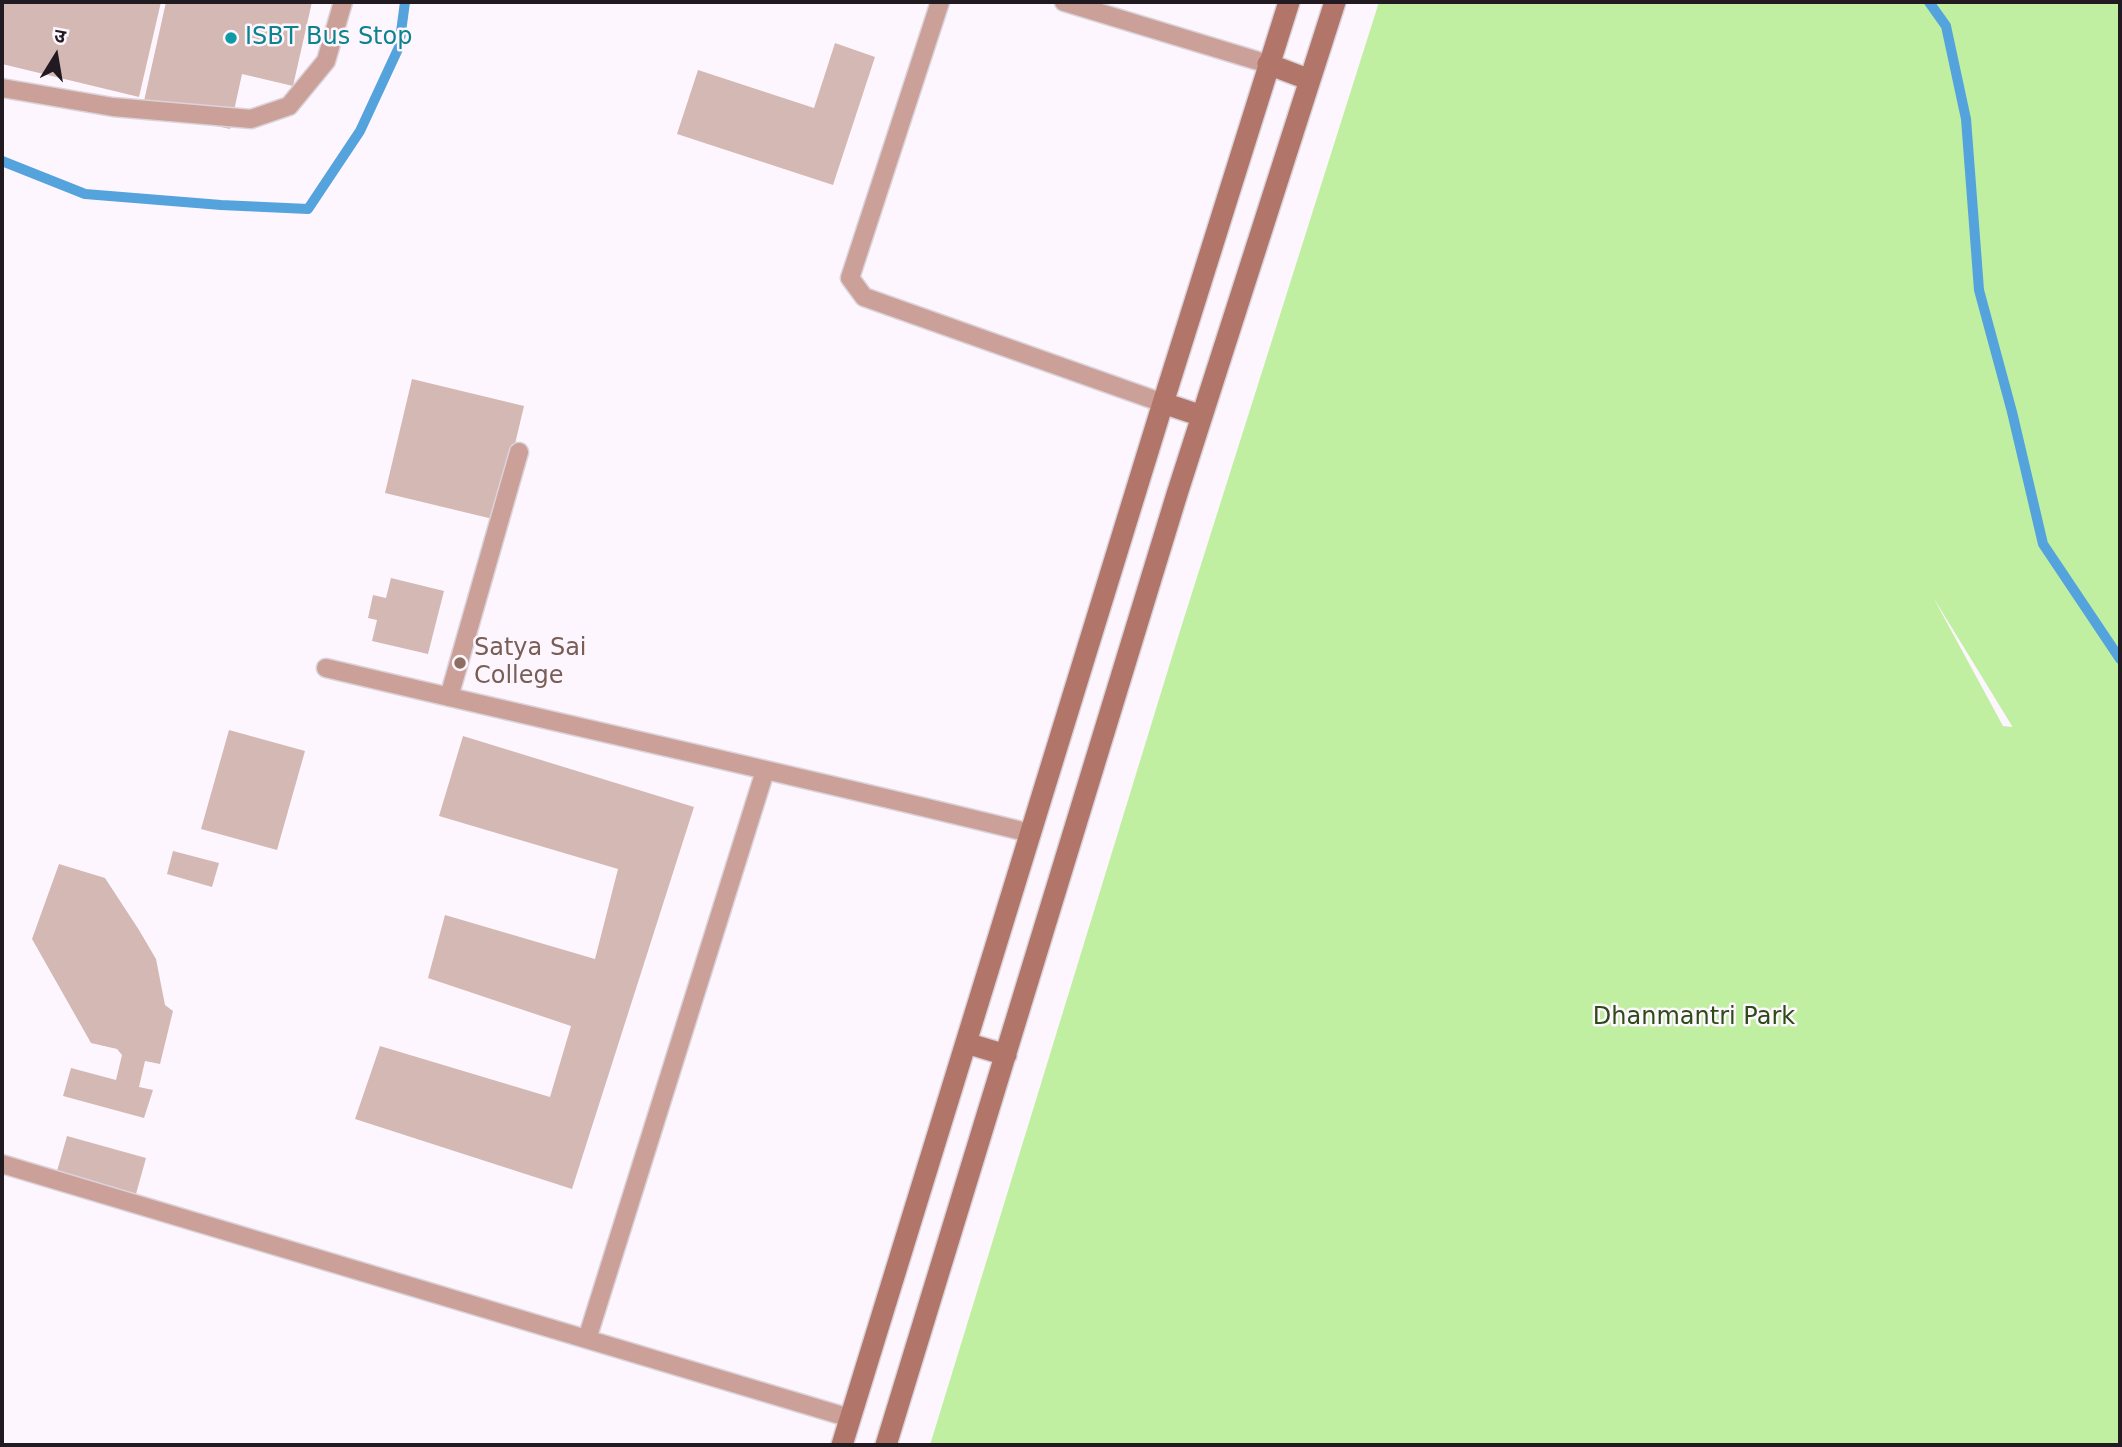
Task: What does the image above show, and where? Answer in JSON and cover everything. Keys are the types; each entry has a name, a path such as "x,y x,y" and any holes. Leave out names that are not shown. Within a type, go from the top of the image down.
{"main road":[{"path":"842,1445 1289,2"},
{"path":"886,1445 1202,416 1335,2"},
{"path":"1268,64 1310,80"},
{"path":"1163,403 1202,416"},
{"path":"966,1043 1006,1055"}],"lane":[{"path":"2,88 113,107 251,119 289,106 326,61 343,2"},
{"path":"940,2 850,278 864,297 1163,403"},
{"path":"1064,2 1268,64"},
{"path":"449,697 519,452"},
{"path":"327,668 877,795 1030,834"},
{"path":"587,1339 765,771"},
{"path":"2,1164 850,1418"}],"green space":[{"name":"Dhanmantri Park","path":"1379,2 2120,2 2120,1445 930,1445 1179,634","holes":["1933,597 2012,727 2003,726"]}],"building":[{"path":"2,2 161,2 139,97 2,64"},
{"name":"ISBT Bus Stop","path":"166,2 312,2 293,86 242,74 230,129 142,110"},
{"path":"835,43 875,57 833,185 677,134 698,70 814,108"},
{"path":"412,379 524,406 497,520 385,493"},
{"path":"391,578 444,591 428,654 372,641 377,620 368,618 373,595 386,598"},
{"path":"229,730 305,751 277,850 201,829"},
{"path":"463,736 694,807 572,1189 355,1119 380,1046 550,1097 571,1026 428,978 445,915 595,959 618,869 439,816"},
{"path":"173,851 219,863 212,887 167,874"},
{"path":"59,864 105,878 156,959 165,1005 173,1011 160,1064 145,1061 139,1087 153,1090 144,1118 63,1096 71,1068 116,1080 122,1055 117,1049 91,1043 32,939"},
{"path":"67,1136 146,1158 136,1194 57,1171"}],"waterway":[{"path":"2,161 85,194 308,209 360,131 399,47 405,2"},
{"path":"1929,2 1946,26 1966,119 1979,290 2012,412 2043,544 2120,659"}],"place":[{"name":"ISBT Bus Stop","path":"231,38"},
{"name":"Satya Sai College","path":"460,663"}]}
